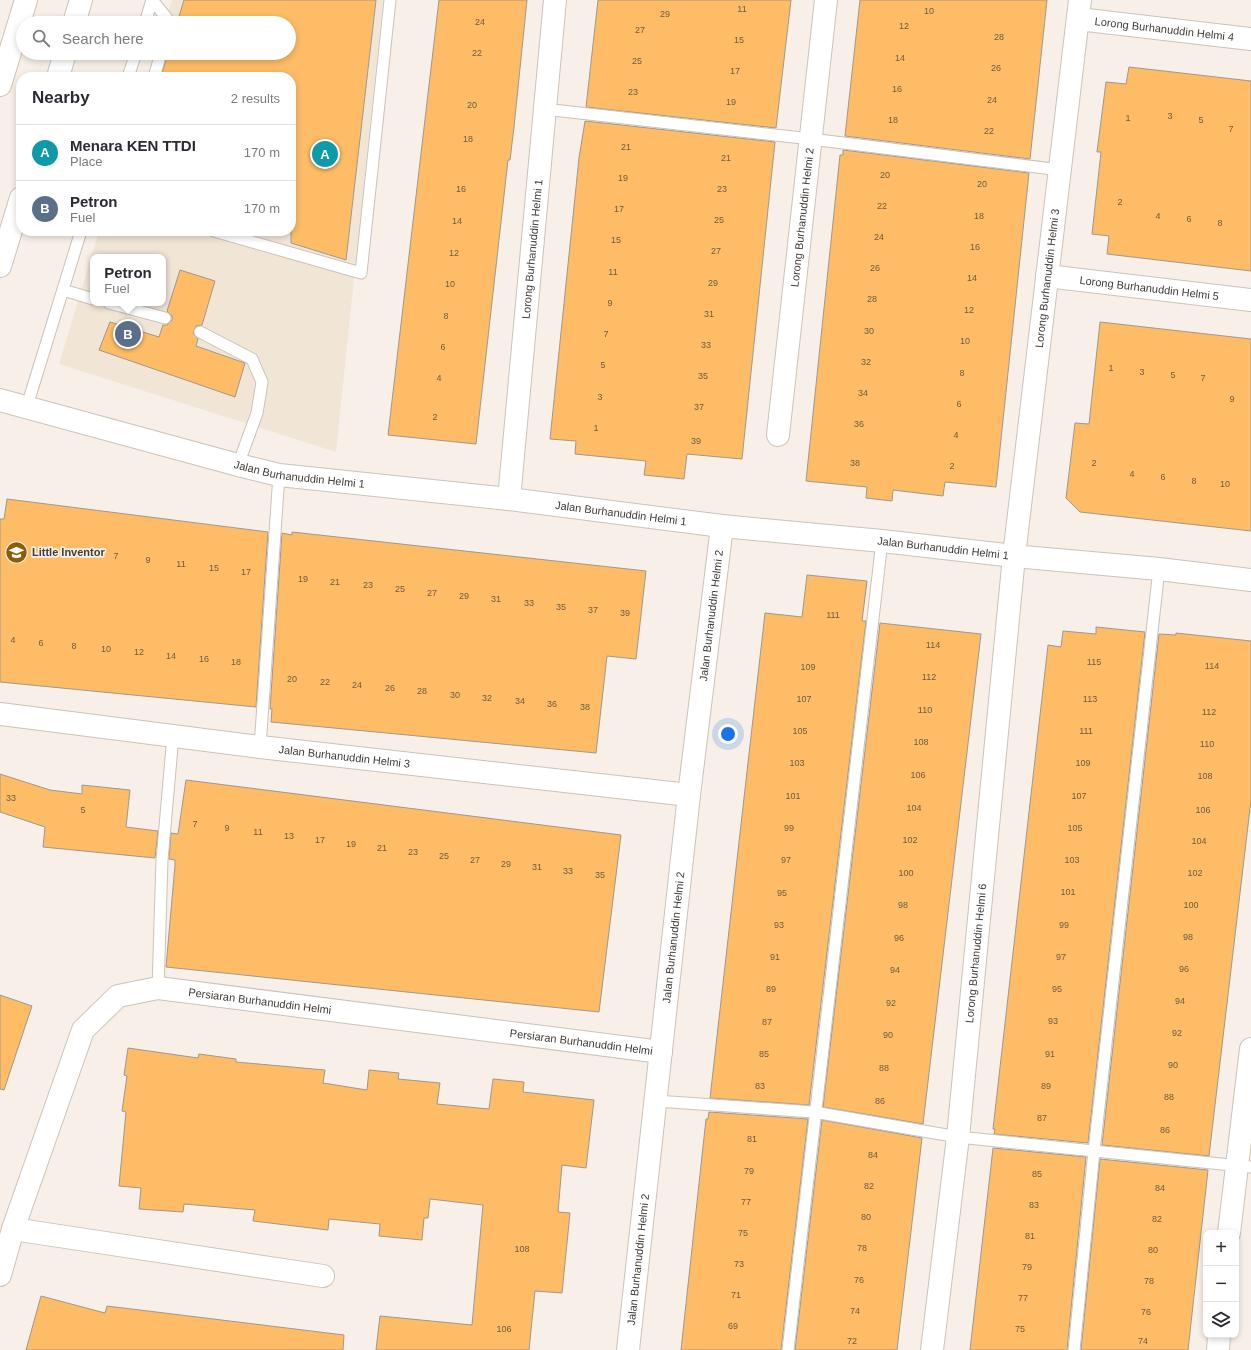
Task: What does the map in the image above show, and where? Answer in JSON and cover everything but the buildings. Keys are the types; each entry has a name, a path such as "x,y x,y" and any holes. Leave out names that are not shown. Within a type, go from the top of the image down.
{"street":[{"path":"21,16 26,0"},
{"path":"76,16 81,0"},
{"name":"Lorong Burhanuddin Helmi 1","path":"509,498 555,0"},
{"name":"Lorong Burhanuddin Helmi 2","path":"778,435 826,0"},
{"name":"Lorong Burhanuddin Helmi 4","path":"1079,10 1251,39"},
{"name":"Lorong Burhanuddin Helmi 3","path":"1014,556 1079,10"},
{"path":"0,85 16,33"},
{"path":"59,72 63,60"},
{"path":"0,266 16,214"},
{"name":"Lorong Burhanuddin Helmi 5","path":"1047,276 1251,300"},
{"name":"Jalan Burhanuddin Helmi 1","path":"0,400 28,406 238,465 279,475 509,498 722,526 882,541 1014,556 1159,569 1251,580"},
{"name":"Jalan Burhanuddin Helmi 2","path":"628,1350 689,795 722,526"},
{"name":"Lorong Burhanuddin Helmi 6","path":"932,1350 958,1137 1014,556"},
{"name":"Jalan Burhanuddin Helmi 3","path":"0,714 260,747 689,795"},
{"name":"Persiaran Burhanuddin Helmi","path":"0,1275 13,1229 83,1030 118,996 158,988 661,1052"},
{"path":"1230,1230 1244,1166 1251,1048"},
{"path":"13,1229 323,1276"},
{"path":"1218,1350 1219,1338"}],"lane":[{"path":"147,16 152,0"},
{"path":"152,0 165,16"},
{"path":"231,236 360,273 390,0"},
{"path":"130,72 134,60"},
{"path":"155,72 159,60"},
{"path":"544,109 811,139 1061,170"},
{"path":"28,406 79,236"},
{"path":"63,290 90,298"},
{"path":"120,306 165,318"},
{"path":"200,332 252,359 262,382 258,413 238,465"},
{"path":"260,747 279,475"},
{"path":"788,1350 814,1112 882,541"},
{"path":"1074,1350 1094,1151 1159,569"},
{"path":"158,988 162,860 173,736"},
{"path":"656,1101 814,1112 958,1137 1244,1166"}],"shaded area":[{"path":"172,0 383,0 336,452 59,364 90,261 90,306 166,306 166,254 92,254 97,236 296,236 296,72 149,72 153,60 296,60 296,16 167,16"}],"place":[{"name":"Menara KEN TTDI","path":"325,154"},
{"name":"Petron","path":"128,334"},
{"name":"Little Inventor","path":"16,552"}]}
